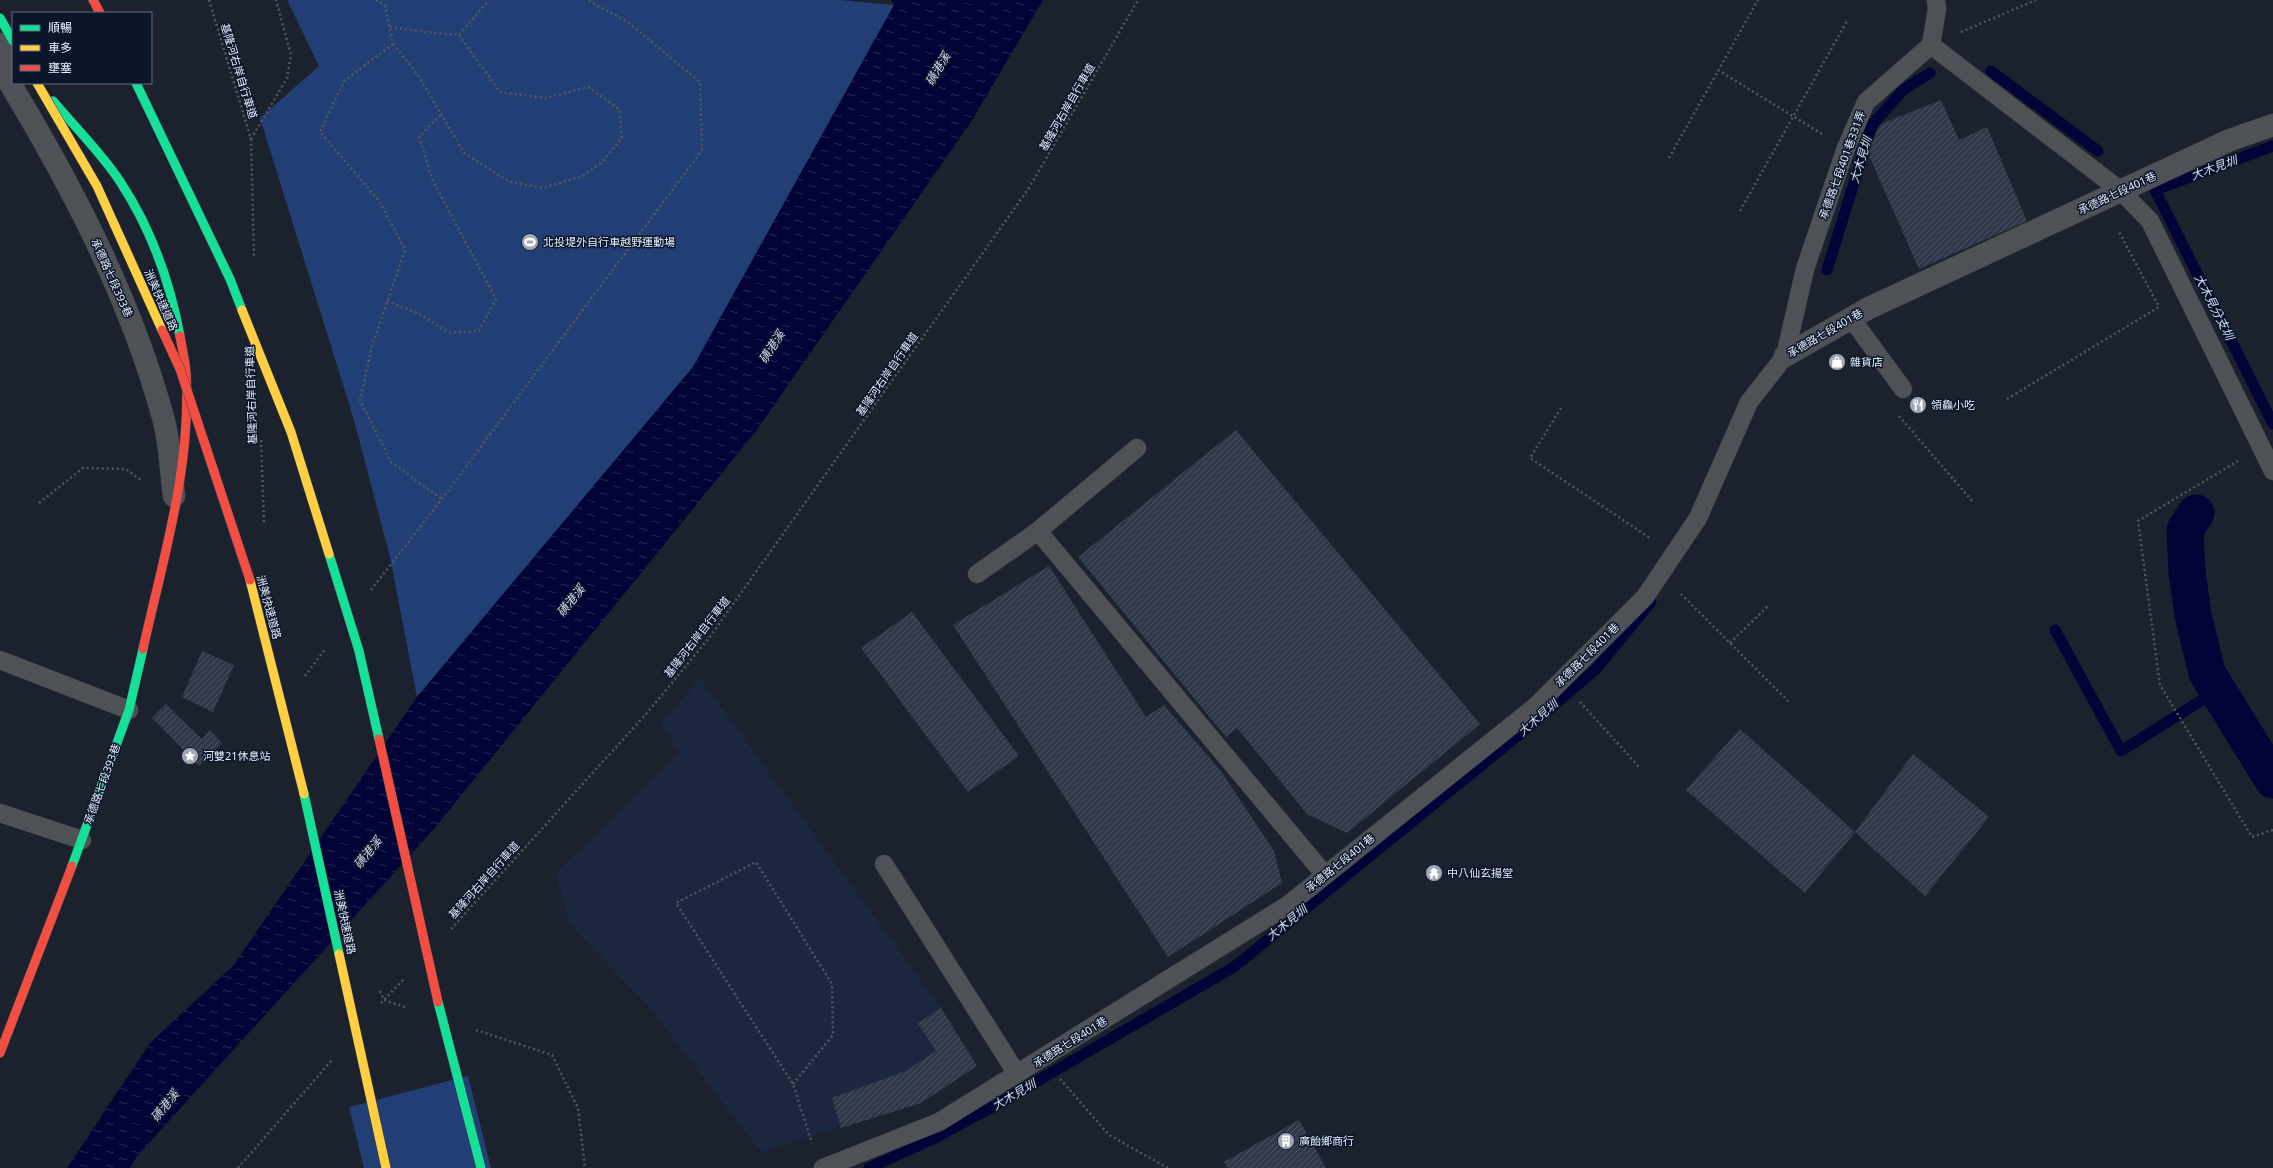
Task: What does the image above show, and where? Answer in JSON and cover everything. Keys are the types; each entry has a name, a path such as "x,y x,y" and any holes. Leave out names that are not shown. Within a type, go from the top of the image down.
{"main road":[{"path":"93,0 99,12"},
{"path":"0,18 12,39"},
{"name":"承德路七段393巷","path":"0,1053 82,840 129,710 176,506 186,437 186,378 174,304 155,247 121,183 77,128 38,84"},
{"name":"洲美快速道路","path":"38,84 97,186 180,369 254,592 312,823 386,1168"},
{"path":"136,84 230,279 291,432 359,651 434,985 481,1168"}],"street":[{"path":"0,44 12,56"},
{"name":"承德路七段393巷","path":"0,67 28,112 99,246 134,329 164,422 176,506"},
{"name":"承德路七段401巷","path":"1785,356 1869,308 2230,140 2273,125"}],"lane":[{"path":"1936,0 1937,9 1931,45 2111,195 2150,221 2273,471"},
{"name":"承德路七段401巷331弄","path":"1785,356 1805,269 1846,148 1866,102 1931,45"},
{"path":"1851,318 1903,389"},
{"name":"承德路七段401巷","path":"823,1168 939,1122 1042,1060 1288,905 1536,706 1645,597 1698,518 1749,402 1785,356"},
{"path":"977,574 1038,531 1137,448"},
{"path":"1038,531 1325,875"},
{"path":"0,660 129,710"},
{"path":"0,813 82,840"},
{"path":"884,864 1017,1074"}],"path":[{"name":"基隆河右岸自行車道","path":"210,0 251,139 254,266"},
{"path":"251,139 287,78 290,55 276,0"},
{"path":"376,0 385,4 390,27 394,44 418,75 440,115 464,153 508,181 542,188 581,177 602,162 622,138 619,109 588,87 546,98 500,92 459,35 390,27"},
{"path":"459,35 489,0"},
{"path":"394,44 344,81 320,132 380,202 405,250 372,346 360,400 391,462 442,499 702,150 700,82 629,23 588,0"},
{"name":"基隆河右岸自行車道","path":"447,934 647,713 709,638 1029,188 1138,0"},
{"path":"1669,158 1758,0"},
{"path":"1931,45 2036,0"},
{"path":"1740,211 1792,116 1847,21"},
{"path":"1718,70 1846,148"},
{"path":"387,300 418,313 449,333 479,331 496,299 433,181 419,137 440,115"},
{"path":"2007,398 2159,307 2111,195"},
{"path":"1903,389 1889,404 1973,502"},
{"path":"1561,408 1530,458 1674,554"},
{"name":"基隆河右岸自行車道","path":"261,438 264,531"},
{"path":"2262,447 2138,521 2160,685 2252,837 2273,830"},
{"path":"39,503 82,468 126,468 176,506"},
{"path":"1661,574 1790,703"},
{"path":"1730,643 1768,606"},
{"path":"1561,681 1640,768"},
{"path":"793,1084 833,1035 832,984 756,862 676,903 793,1084 814,1147"},
{"path":"379,1006 405,978"},
{"path":"384,1000 413,1009"},
{"path":"472,1029 552,1055 578,1108 585,1168"},
{"path":"238,1168 337,1054"},
{"path":"1042,1060 1109,1135 1168,1168"}],"shaded area":[{"name":"北投堤外自行車越野運動場","path":"287,0 840,0 894,5 693,367 417,697 390,557 354,420 260,118 319,66"},
{"path":"700,678 941,1008 977,1066 921,1103 761,1152 649,1007 569,924 556,873 680,753 661,724"},
{"path":"468,1076 491,1168 364,1168 349,1107"}],"water":[{"name":"磺港溪","path":"891,0 1043,0 971,122 756,431 433,830 137,1156 130,1168 67,1168 150,1043 233,966 417,697 693,367 894,5"}],"building":[{"path":"1941,100 1959,140 1987,127 2027,221 1919,269 1867,151 1881,124"},
{"path":"1236,430 1480,724 1347,833 1307,814 1237,728 1226,737 1078,557"},
{"path":"1049,566 1146,717 1164,705 1221,771 1274,851 1282,883 1168,957 953,625"},
{"path":"912,612 1019,756 968,792 861,648"},
{"path":"202,651 234,665 213,712 182,697"},
{"path":"166,704 202,739 210,730 222,743 199,766 152,718"},
{"path":"1740,729 1855,832 1805,893 1686,790"},
{"path":"1913,754 1989,817 1925,896 1855,832"},
{"path":"941,1008 977,1066 921,1103 841,1128 832,1098 906,1071 936,1051 918,1023"},
{"name":"廣飴鄉商行","path":"1299,1120 1326,1168 1228,1168 1224,1162"}],"waterway":[{"name":"大木見圳","path":"1991,71 2098,151"},
{"name":"大木見圳","path":"1827,270 1872,125 1903,90 1930,73"},
{"name":"大木見分支圳","path":"2273,146 2155,190 2273,424"},
{"path":"2196,513 2185,530 2187,572 2193,615 2207,673 2273,780"},
{"name":"大木見圳","path":"869,1168 935,1138 989,1109 1234,967 1521,733 1596,669 1651,602"},
{"path":"2055,630 2121,751 2218,690 2273,771"}],"traffic: fast":[{"path":"0,18 12,39"},
{"path":"136,84 230,279 242,310"},
{"path":"53,101 106,162 132,201 158,256 171,296 180,336"},
{"path":"329,554 359,651 379,739"},
{"path":"72,866 129,710 143,649"},
{"path":"304,794 339,954"},
{"path":"438,1002 481,1168"}],"traffic: jam":[{"path":"93,0 99,12"},
{"path":"162,330 180,369 250,580"},
{"path":"143,649 167,547 185,442 187,407 186,372 180,336"},
{"path":"379,739 438,1002"},
{"path":"0,1053 72,866"}],"traffic: slow":[{"path":"38,84 97,186 162,330"},
{"path":"242,310 291,432 329,554"},
{"path":"250,580 304,794"},
{"path":"339,954 386,1168"}],"place":[{"name":"北投堤外自行車越野運動場","path":"530,242"},
{"name":"雜貨店","path":"1837,362"},
{"name":"領鱻小吃","path":"1918,405"},
{"name":"河雙21休息站","path":"190,756"},
{"name":"中八仙玄揚堂","path":"1434,873"},
{"name":"廣飴鄉商行","path":"1286,1141"}]}
